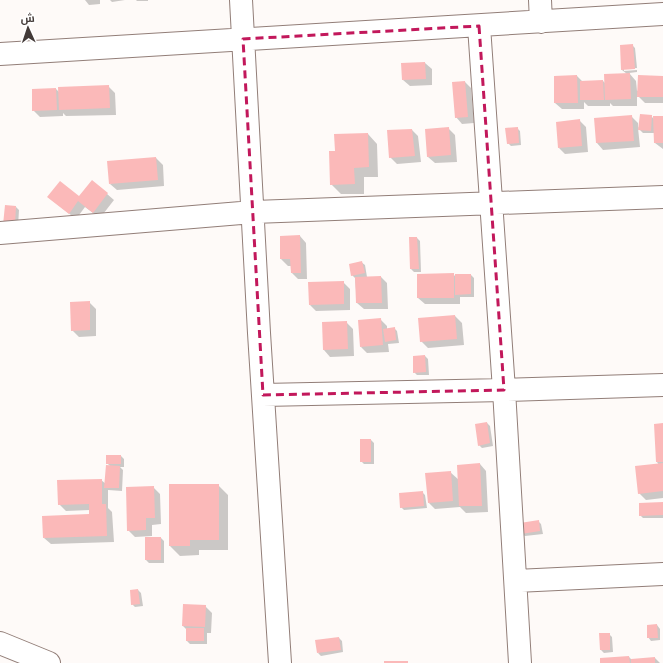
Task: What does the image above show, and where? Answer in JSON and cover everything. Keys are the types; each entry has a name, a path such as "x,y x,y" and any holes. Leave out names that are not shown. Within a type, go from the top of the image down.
{"street":[{"path":"241,0 263,395 280,663"},
{"path":"540,0 541,22"},
{"path":"0,54 663,14"},
{"path":"479,26 504,390 520,663"},
{"path":"0,233 253,212 663,197"},
{"path":"263,395 663,385"},
{"path":"516,581 663,574"},
{"path":"0,643 49,663"}],"highlighted area":[{"path":"479,26 504,390 263,395 243,39"}],"building":[{"path":"633,44 635,69 621,70 620,45"},
{"path":"425,62 426,79 402,80 401,63"},
{"path":"630,73 631,99 605,100 604,74"},
{"path":"577,75 578,103 554,103 554,76"},
{"path":"638,75 663,76 663,97 637,97"},
{"path":"603,80 604,100 580,100 580,81"},
{"path":"465,81 468,117 455,118 452,82"},
{"path":"109,85 110,108 59,110 58,87"},
{"path":"56,88 57,110 32,111 32,89"},
{"path":"640,114 652,115 651,131 638,130"},
{"path":"632,115 634,141 596,143 594,118"},
{"path":"653,116 663,116 663,143 654,143"},
{"path":"580,119 582,146 558,148 556,122"},
{"path":"449,127 451,155 427,157 425,129"},
{"path":"518,127 519,143 507,144 505,128"},
{"path":"412,129 415,156 389,158 387,130"},
{"path":"368,133 369,167 354,168 355,184 330,185 329,151 335,151 334,134"},
{"path":"156,157 158,180 109,184 107,161"},
{"path":"92,180 108,193 93,213 78,201 69,214 47,197 60,181 79,196"},
{"path":"5,205 16,206 15,225 3,225"},
{"path":"300,235 301,273 291,273 290,259 280,259 280,236"},
{"path":"409,237 417,237 419,269 410,269"},
{"path":"362,261 365,273 351,276 349,264"},
{"path":"454,273 454,298 417,298 417,274"},
{"path":"455,274 471,274 471,294 455,295"},
{"path":"381,276 382,303 356,303 355,277"},
{"path":"344,281 344,304 309,305 308,282"},
{"path":"90,301 90,330 71,331 70,302"},
{"path":"455,315 457,339 420,342 418,318"},
{"path":"381,318 383,345 360,347 358,320"},
{"path":"347,321 348,349 323,350 322,322"},
{"path":"395,327 396,340 385,342 383,329"},
{"path":"425,355 426,372 413,373 413,356"},
{"path":"487,422 490,443 478,446 475,424"},
{"path":"663,423 663,462 656,462 654,424"},
{"path":"360,439 371,439 371,462 360,462"},
{"path":"106,455 121,455 121,464 106,464"},
{"path":"480,463 482,506 459,506 457,465"},
{"path":"663,463 663,491 638,494 635,466"},
{"path":"106,465 120,466 119,488 104,488"},
{"path":"451,471 453,501 428,503 425,473"},
{"path":"102,479 102,504 106,504 107,536 43,538 42,516 89,514 89,504 58,505 57,480"},
{"path":"169,484 219,484 219,540 190,540 190,546 169,546"},
{"path":"154,486 155,518 146,518 146,530 127,531 126,487"},
{"path":"423,491 424,506 400,508 399,493"},
{"path":"663,502 663,515 639,516 639,503"},
{"path":"539,520 540,531 521,534 520,523"},
{"path":"145,537 161,537 161,560 145,560"},
{"path":"138,589 140,604 131,605 130,590"},
{"path":"183,604 206,605 205,627 182,626"},
{"path":"657,624 658,638 647,638 647,625"},
{"path":"186,628 204,628 204,641 186,641"},
{"path":"599,633 610,633 610,650 600,650"},
{"path":"339,637 341,650 317,653 315,640"},
{"path":"629,656 630,663 600,663 600,658"},
{"path":"655,657 655,663 631,663 631,659"},
{"path":"384,661 408,661 408,663 384,663"}]}
